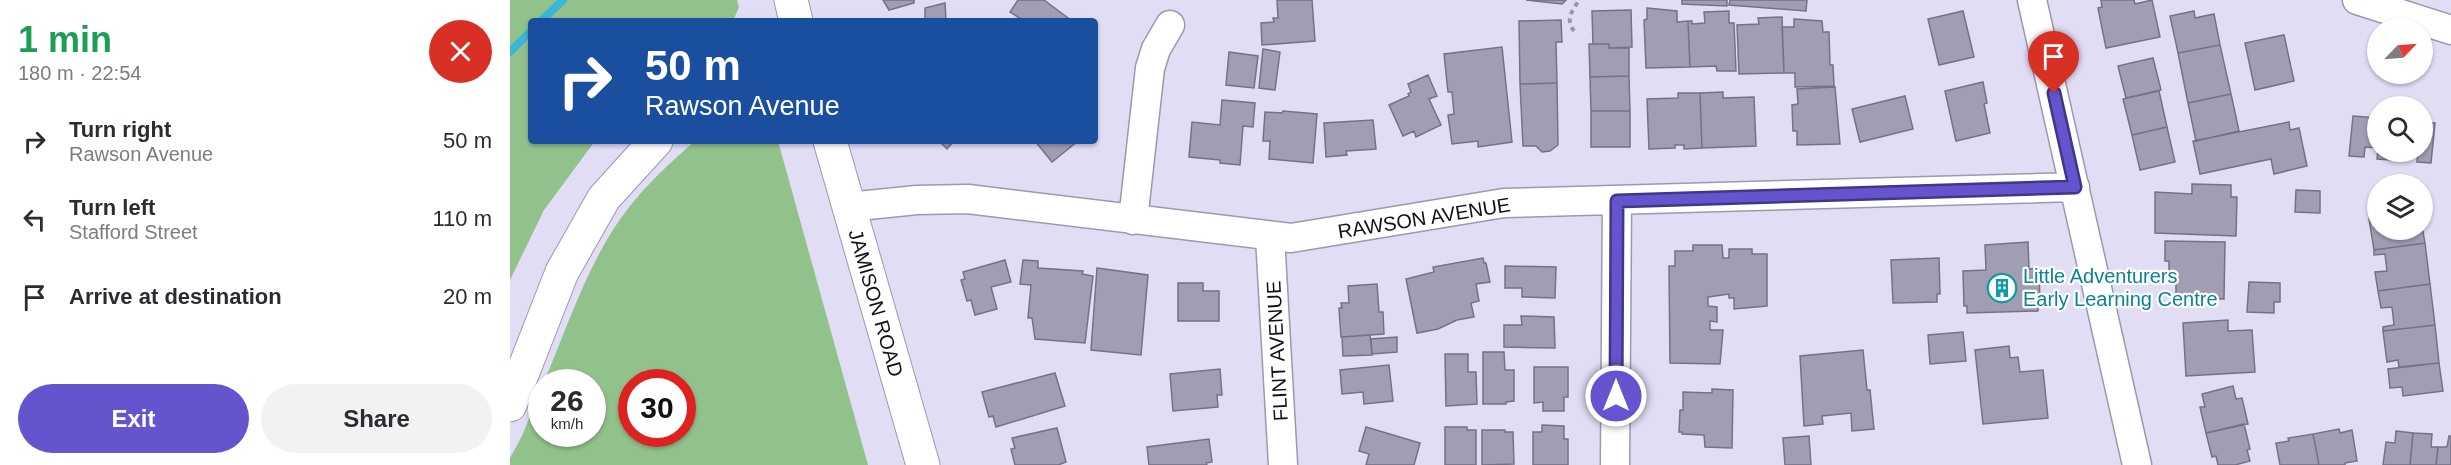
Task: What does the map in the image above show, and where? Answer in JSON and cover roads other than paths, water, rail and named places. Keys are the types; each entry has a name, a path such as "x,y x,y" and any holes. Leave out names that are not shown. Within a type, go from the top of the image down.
{"main road":[{"path":"790,0 795,18"},
{"path":"510,405 567,263 604,198 653,144"},
{"name":"JAMISON ROAD","path":"831,144 923,465"}],"street":[{"path":"2032,0 2137,465"},
{"path":"2357,0 2451,30"},
{"path":"1134,220 1150,68 1156,49 1170,25"},
{"name":"RAWSON AVENUE","path":"848,207 917,200 968,199 1270,237 1305,237 1486,205 2075,187"},
{"path":"1615,465 1617,201"},
{"name":"FLINT AVENUE","path":"1270,237 1283,465"}],"waterway":[{"path":"544,18 563,0"},
{"path":"510,52 528,34"}],"place":[{"name":"Little Adventurers Early Learning Centre","path":"2002,288"}]}
